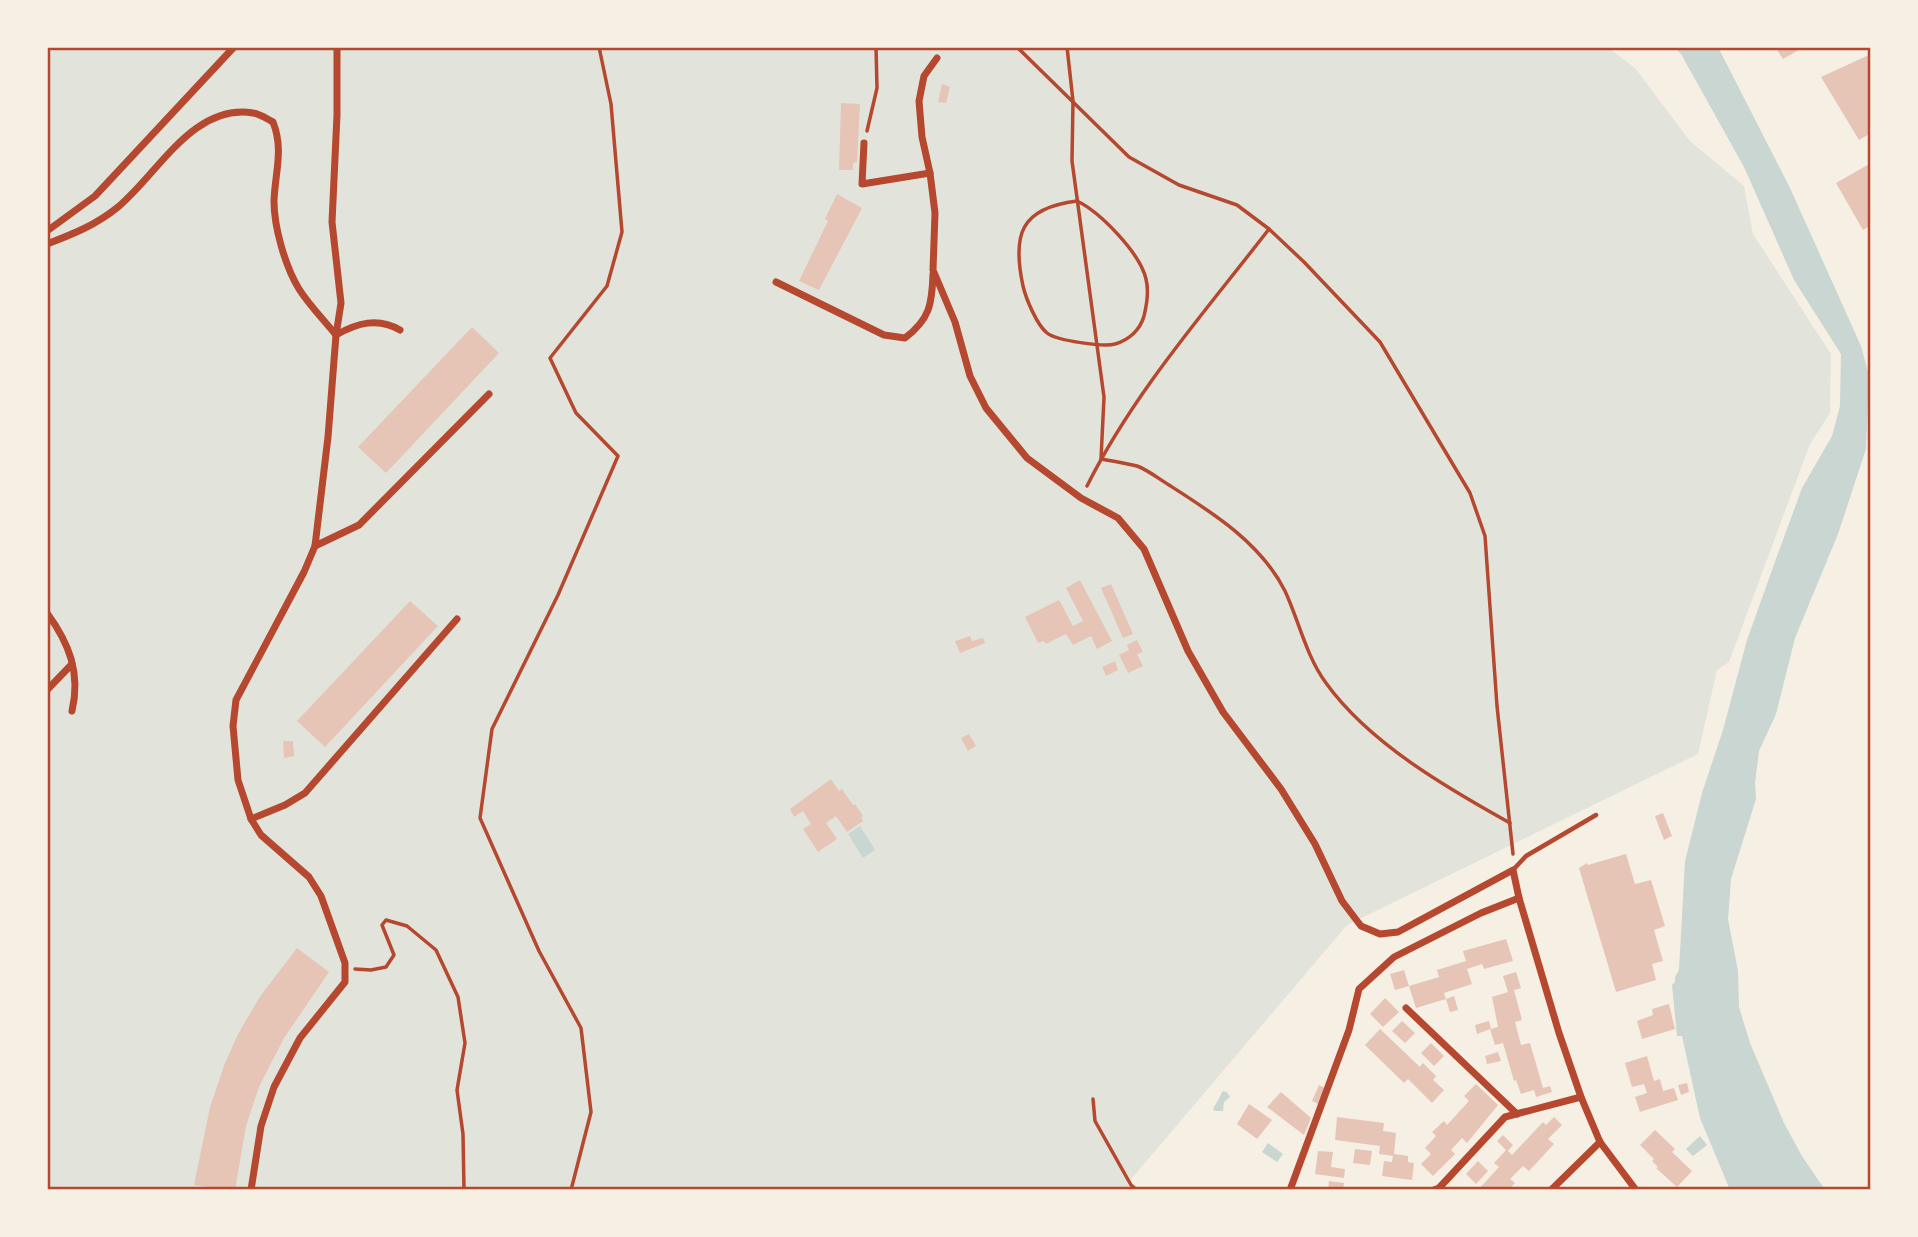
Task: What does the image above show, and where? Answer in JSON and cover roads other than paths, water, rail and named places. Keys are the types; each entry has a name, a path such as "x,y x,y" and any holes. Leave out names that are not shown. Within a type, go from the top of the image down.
{"street":[{"path":"47,231 95,196 234,47"},
{"path":"251,1190 261,1126 274,1087 300,1038 345,982 345,968 330,916 309,877 261,835 251,819 238,780 233,726 236,700 315,546 341,303 332,222 337,47"},
{"path":"776,282 884,335 905,338 921,326 932,302 935,213 919,101 925,76 937,58"},
{"path":"47,244 89,228 120,206 180,141 206,123 231,113 255,113 273,122 280,139 274,200 275,224 285,254 298,288 336,335"},
{"path":"864,143 862,184 930,173"},
{"path":"933,270 955,322 970,376 986,408 1027,458 1081,498 1118,518 1144,549 1188,651 1223,712 1282,789 1315,844 1342,901 1361,926 1380,934 1398,932 1513,870 1559,1033 1581,1097 1600,1142 1636,1190"},
{"path":"336,335 354,325 368,323 389,323 400,330"},
{"path":"315,546 359,525 489,394"},
{"path":"47,612 64,636 72,664 76,687 72,711"},
{"path":"251,819 285,805 305,793 457,619"},
{"path":"47,690 72,664"},
{"path":"1290,1190 1349,1030 1359,989 1394,957 1520,898"},
{"path":"1406,1007 1517,1114"},
{"path":"1434,1190 1439,1188 1506,1117 1581,1097"},
{"path":"1551,1190 1600,1142"}],"lane":[{"path":"1513,870 1526,856 1596,815"}]}
